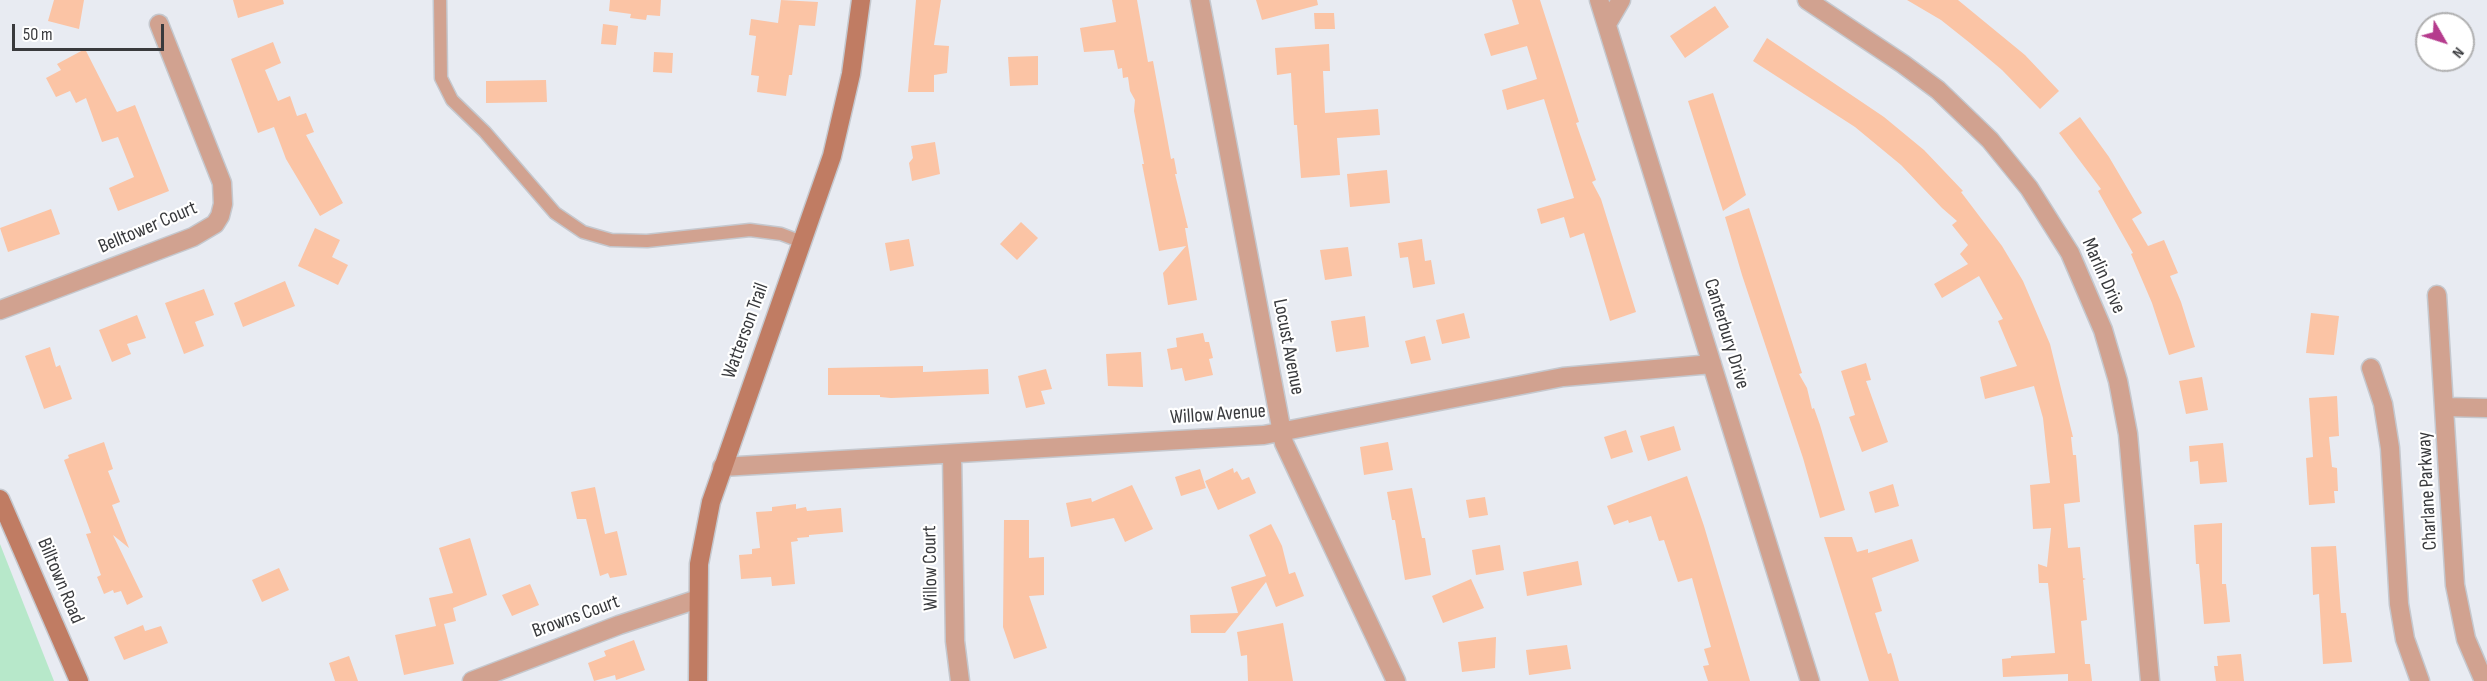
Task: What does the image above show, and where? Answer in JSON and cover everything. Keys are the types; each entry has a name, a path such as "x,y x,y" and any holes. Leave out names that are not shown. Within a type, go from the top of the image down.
{"main road":[{"name":"Watterson Trail","path":"698,681 698,599 703,537 722,467 832,156 842,117 861,0"},
{"name":"Billtown Road","path":"0,499 79,681"}],"street":[{"name":"Locust Avenue","path":"1200,0 1281,433 1292,463 1396,681"},
{"name":"Canterbury Drive","path":"1599,0 1810,681"},
{"path":"1607,24 1621,0"},
{"name":"Marlin Drive","path":"1807,0 1938,90 1989,140 2029,188 2070,253 2103,330 2118,381 2128,434 2150,681"},
{"name":"Belltower Court","path":"0,310 193,237 215,224 220,216 223,204 222,183 159,24"},
{"name":"Charlane Parkway","path":"2437,294 2455,585 2466,639 2484,681"},
{"name":"Willow Avenue","path":"722,467 1281,433 1563,377 1712,364"},
{"path":"2371,368 2383,404 2390,448 2401,613 2405,639 2420,681"},
{"path":"2445,407 2487,408"},
{"name":"Willow Court","path":"952,454 955,630 960,681"},
{"name":"Browns Court","path":"472,681 619,625 698,599"}],"lane":[{"path":"440,0 441,78 452,100 485,132 555,213 583,232 611,240 647,241 750,230 781,234 802,242"}],"green space":[{"path":"0,544 54,681 0,681"}],"building":[{"path":"54,0 84,0 79,29 48,21"},
{"path":"233,0 283,0 284,4 238,18"},
{"path":"610,0 661,0 660,16 647,15 646,20 630,18 631,14 609,11"},
{"path":"781,0 818,2 815,26 799,25 792,75 789,75 786,96 757,92 759,76 751,75 756,36 749,35 751,19 778,23"},
{"path":"916,0 941,0 934,45 949,46 947,73 934,75 934,92 908,92"},
{"path":"1112,0 1137,0 1148,62 1153,61 1171,159 1174,158 1177,174 1175,174 1188,228 1185,228 1197,300 1168,305 1163,273 1186,246 1159,251 1142,164 1144,164 1134,111 1135,100 1130,91 1128,77 1123,78 1122,68 1118,69 1114,50 1084,52 1080,28 1116,22"},
{"path":"1256,0 1317,0 1318,5 1262,20"},
{"path":"1512,0 1540,0 1579,122 1576,123 1596,180 1592,182 1601,199 1636,312 1610,321 1584,233 1570,238 1564,217 1541,224 1537,209 1574,198 1544,99 1507,110 1502,90 1537,79 1527,46 1491,56 1484,34 1519,24"},
{"path":"1907,0 1958,0 2025,55 2059,91 2040,109 2002,70 1970,43 1941,20"},
{"path":"1715,6 1729,27 1685,58 1670,36"},
{"path":"1314,13 1334,13 1335,29 1315,29"},
{"path":"603,24 618,26 616,45 601,44"},
{"path":"1767,38 1884,117 1924,150 1963,191 1961,192 2002,246 2023,281 2050,344 2073,437 2071,437 2073,455 2076,455 2080,502 2064,504 2068,548 2080,547 2083,578 2086,579 2083,580 2087,620 2081,621 2085,664 2090,664 2092,681 2068,681 2068,674 2003,677 2002,659 2011,658 2011,656 2055,653 2048,583 2039,583 2038,564 2047,567 2051,528 2033,529 2030,485 2050,483 2043,418 2034,386 1985,399 1980,377 2017,366 1998,321 2003,319 1979,276 1942,298 1934,284 1968,264 1960,254 1968,245 1952,225 1957,221 1901,165 1855,127 1753,61"},
{"path":"273,42 281,63 265,70 278,101 290,96 297,116 306,113 314,132 306,135 343,203 320,216 286,159 274,127 258,133 231,59"},
{"path":"1329,44 1330,71 1323,71 1325,113 1378,109 1380,135 1337,138 1340,175 1301,178 1297,125 1294,125 1291,73 1277,75 1275,48"},
{"path":"85,49 117,112 135,105 169,191 118,211 109,188 134,177 118,137 102,142 86,98 76,103 70,91 56,97 46,78 61,70 57,64"},
{"path":"654,52 673,53 672,73 653,72"},
{"path":"1038,56 1038,85 1010,86 1008,57"},
{"path":"546,80 547,102 486,103 486,81"},
{"path":"1713,93 1746,195 1723,211 1688,101"},
{"path":"2080,117 2109,157 2142,213 2132,219 2148,246 2164,240 2178,273 2170,276 2195,347 2169,355 2152,303 2131,254 2133,253 2098,191 2101,189 2059,133"},
{"path":"935,142 940,174 912,181 909,163 913,158 911,146"},
{"path":"1387,170 1390,203 1350,207 1347,174"},
{"path":"1749,208 1802,373 1799,374 1807,388 1812,409 1814,408 1820,425 1845,510 1820,518 1803,458 1725,217"},
{"path":"51,209 60,234 8,252 0,228"},
{"path":"1021,222 1038,238 1017,260 1000,244"},
{"path":"315,228 340,240 332,257 348,265 338,285 298,266"},
{"path":"909,239 914,266 890,271 885,243"},
{"path":"1422,239 1425,261 1431,260 1435,284 1413,288 1408,257 1400,258 1398,243"},
{"path":"1348,247 1352,276 1325,280 1320,250"},
{"path":"285,281 295,306 243,327 234,303"},
{"path":"204,289 214,315 195,322 204,346 184,354 165,303"},
{"path":"1464,313 1470,338 1442,344 1436,320"},
{"path":"2311,313 2339,316 2334,355 2306,353"},
{"path":"137,315 146,338 127,344 131,354 112,362 99,330"},
{"path":"1365,316 1369,347 1336,352 1331,321"},
{"path":"1203,333 1205,342 1209,342 1213,358 1209,359 1213,375 1185,381 1182,368 1171,370 1167,349 1177,347 1176,338"},
{"path":"1425,336 1431,360 1411,364 1405,341"},
{"path":"50,347 56,367 60,365 72,399 44,409 25,356"},
{"path":"1141,352 1143,387 1108,386 1106,354"},
{"path":"1866,363 1871,380 1866,381 1888,442 1862,452 1849,417 1855,415 1841,371"},
{"path":"923,366 923,372 988,369 989,394 891,398 880,397 880,395 828,395 828,368"},
{"path":"1046,369 1052,389 1041,391 1045,404 1026,408 1018,376"},
{"path":"2202,377 2208,410 2186,414 2179,381"},
{"path":"2337,396 2339,436 2329,437 2332,467 2337,468 2338,491 2334,491 2335,503 2309,505 2306,458 2313,457 2309,398"},
{"path":"1674,426 1681,450 1648,461 1640,436"},
{"path":"1626,430 1633,452 1611,459 1604,437"},
{"path":"104,442 113,469 108,471 120,502 112,505 129,548 113,535 143,597 127,605 121,591 114,593 113,590 104,594 97,577 101,575 86,534 91,533 64,460 69,458 68,455"},
{"path":"1388,442 1393,470 1364,475 1360,447"},
{"path":"2223,443 2227,482 2200,484 2198,461 2190,462 2189,446"},
{"path":"1233,468 1234,473 1237,471 1242,480 1249,477 1256,493 1218,510 1205,481"},
{"path":"1200,469 1206,488 1181,496 1175,477"},
{"path":"1687,476 1750,681 1708,681 1703,666 1709,665 1704,649 1711,647 1692,578 1678,582 1664,540 1659,541 1651,516 1614,525 1607,506"},
{"path":"1893,484 1899,506 1875,513 1869,492"},
{"path":"1132,485 1153,529 1125,542 1114,518 1071,527 1066,503 1091,498 1092,502"},
{"path":"595,487 605,534 617,531 627,575 610,578 608,573 600,576 586,519 577,519 571,492"},
{"path":"1412,488 1422,538 1425,538 1431,575 1405,580 1395,520 1392,520 1387,492"},
{"path":"1485,497 1488,515 1469,518 1466,500"},
{"path":"796,504 796,509 806,507 807,511 841,508 843,532 809,535 809,537 797,538 798,541 791,542 795,584 772,586 771,577 741,579 739,555 752,554 752,549 760,548 756,512 772,511 772,507"},
{"path":"1004,520 1029,520 1029,558 1044,557 1044,595 1029,596 1047,648 1014,659 1003,627"},
{"path":"2222,523 2222,584 2226,584 2230,622 2204,624 2199,564 2196,564 2194,525"},
{"path":"1271,524 1282,546 1289,574 1295,572 1304,596 1276,607 1266,582 1225,633 1191,633 1190,615 1238,613 1231,587 1266,576 1249,535"},
{"path":"1824,537 1852,537 1857,552 1868,549 1868,553 1912,539 1919,561 1872,578 1882,611 1875,613 1899,681 1869,681"},
{"path":"470,538 487,595 453,608 456,621 444,624 454,664 404,675 395,635 436,626 429,598 453,593 439,548"},
{"path":"1500,545 1504,570 1476,575 1472,550"},
{"path":"2336,546 2341,613 2346,613 2352,662 2323,664 2319,594 2313,595 2311,547"},
{"path":"1578,561 1582,585 1527,596 1523,572"},
{"path":"279,568 289,590 262,602 252,580"},
{"path":"1471,579 1484,608 1443,623 1432,596"},
{"path":"530,584 539,605 512,616 502,595"},
{"path":"1283,623 1293,681 1248,681 1247,655 1241,656 1237,632"},
{"path":"143,625 145,631 161,626 168,643 124,660 114,637"},
{"path":"1496,637 1495,668 1462,672 1458,642"},
{"path":"634,640 645,670 616,680 615,675 594,681 588,663 606,656 604,651"},
{"path":"1567,645 1571,669 1529,675 1526,650"},
{"path":"2241,654 2244,681 2216,681 2214,666 2218,666 2217,656"},
{"path":"349,656 358,681 335,681 329,663"}]}
